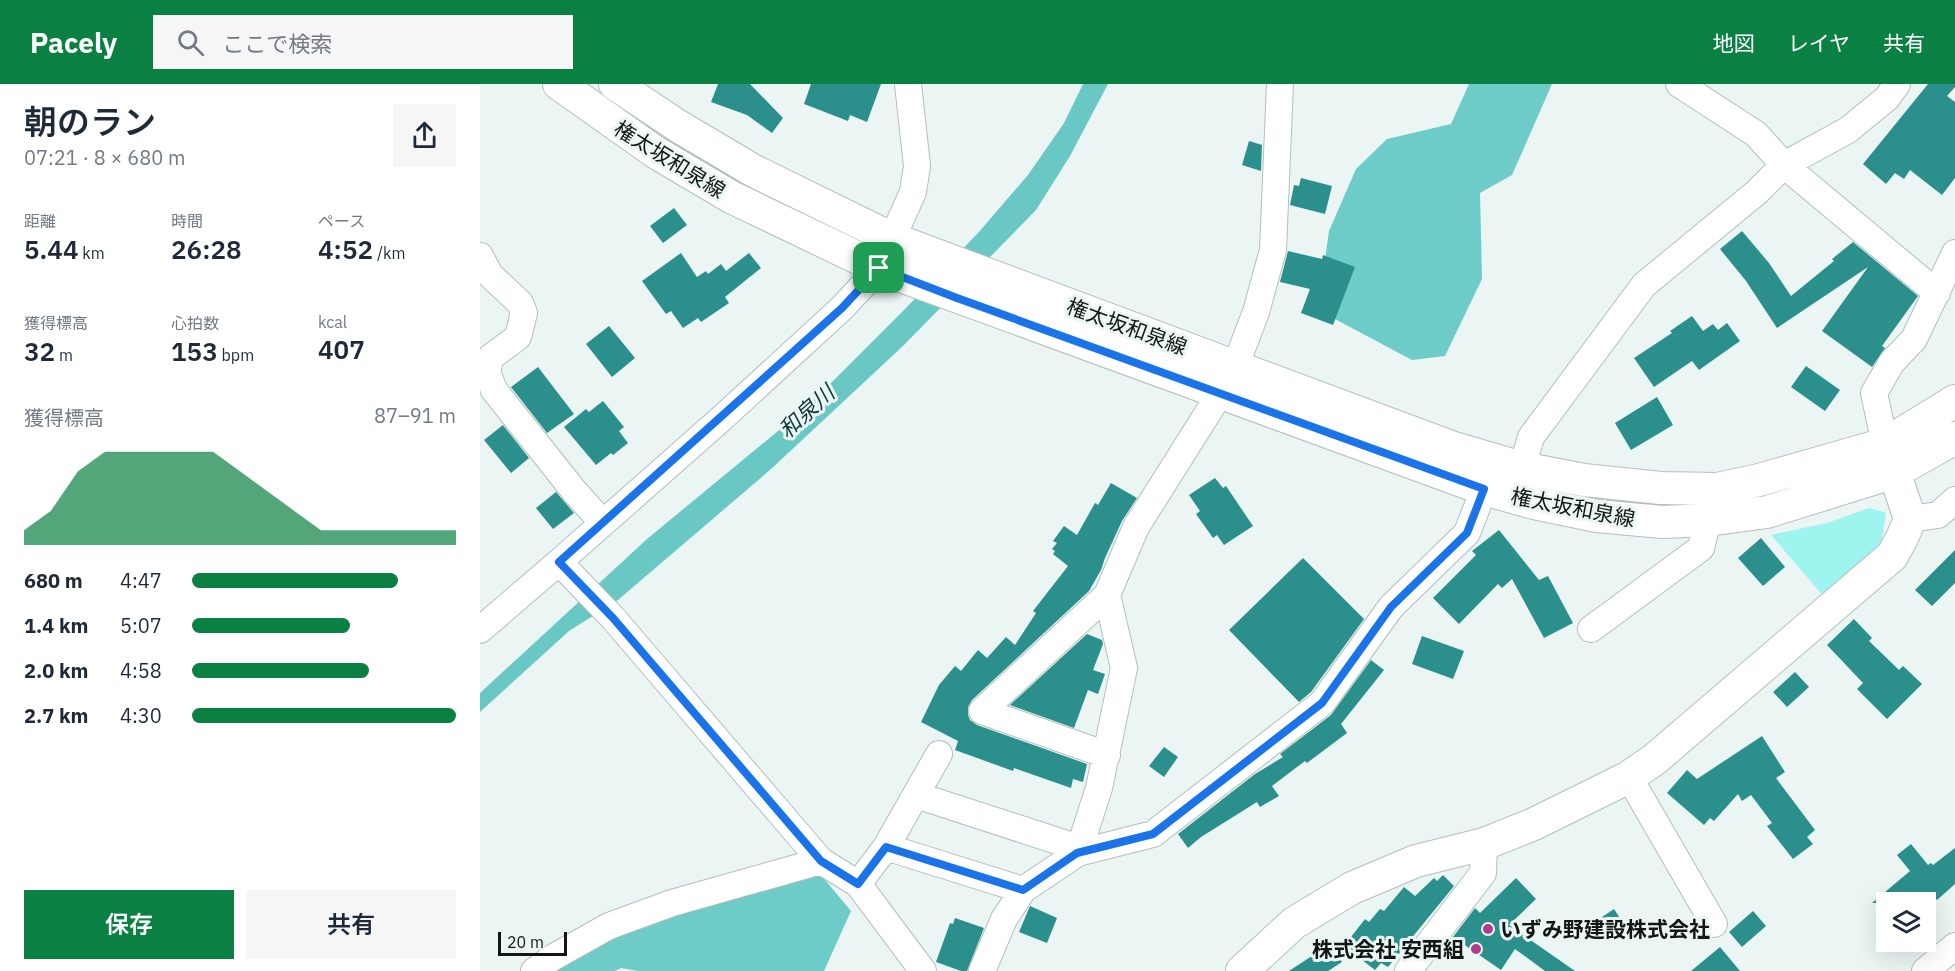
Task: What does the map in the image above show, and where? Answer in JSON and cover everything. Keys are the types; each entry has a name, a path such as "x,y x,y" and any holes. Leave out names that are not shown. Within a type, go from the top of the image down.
{"street":[{"name":"権太坂和泉線","path":"559,84 655,152 731,197 879,268 957,298 1522,468 1584,480 1661,488 1717,489 1890,458 1955,401"},
{"name":"権太坂和泉線","path":"615,84 678,126 754,171 893,239 985,273 1484,489 1534,503 1597,516 1662,522 1708,520 1767,512 1890,458 1955,438"},
{"path":"480,630 567,571 603,523 842,308 879,268 913,192 918,166 908,84"},
{"path":"1107,754 982,711 1107,595 1136,527 1228,379 1256,312 1273,250 1280,84"},
{"path":"1679,84 1756,135 1784,165 1937,293"},
{"path":"1522,468 1531,437 1644,285 1757,192 1784,165 1848,130 1887,98 1897,84"},
{"path":"1242,971 1294,923 1352,888 1416,861 1484,844 1564,810 1629,777 1673,744 1892,556 1910,519 1890,458 1874,393 1892,362 1914,339 1955,254"},
{"path":"480,256 490,275 520,303 524,313 518,337 491,357 487,371 494,390 575,492 603,523"},
{"path":"982,971 1004,919 1023,890 1078,851 1153,834 1322,703 1391,607 1467,533 1484,489"},
{"path":"1910,519 1938,515 1955,500"},
{"path":"1591,629 1701,548 1708,520"},
{"path":"567,571 613,618 821,861 858,884 924,971"},
{"path":"1078,851 1099,788 1124,669 1107,595"},
{"path":"858,884 886,847 939,754"},
{"path":"1629,777 1714,924"},
{"path":"916,795 1078,851"},
{"path":"1408,971 1483,873 1484,844"},
{"path":"886,847 1023,890"},
{"path":"534,971 552,958 609,926 672,903 821,861"},
{"path":"1926,971 1955,946"}],"shaded area":[{"path":"1469,84 1552,84 1512,175 1480,193 1482,279 1445,356 1412,360 1318,310 1329,231 1356,169 1387,139 1451,124"},
{"path":"1869,508 1886,513 1881,545 1825,598 1771,535 1827,523"},
{"path":"816,869 851,911 824,971 638,971 621,968 615,971 554,971 608,939 699,905"}],"water":[{"name":"和泉川","path":"1083,84 1108,84 1070,156 1036,210 904,345 770,470 618,600 569,631 480,712 480,693 647,539 807,407 978,233 1028,175 1064,123"}],"building":[{"path":"718,84 750,84 783,118 772,133 747,115 711,102"},
{"path":"811,84 881,84 867,122 850,115 848,121 804,104"},
{"path":"1928,84 1955,84 1947,96 1955,102 1955,178 1942,195 1910,170 1904,179 1895,173 1886,184 1863,164"},
{"path":"1249,141 1262,145 1261,171 1242,165"},
{"path":"1301,178 1332,186 1325,214 1290,205 1294,185 1299,186"},
{"path":"674,208 687,225 663,243 650,226"},
{"path":"1742,231 1769,263 1791,296 1834,261 1832,259 1853,242 1918,296 1882,346 1885,348 1872,367 1822,331 1868,267 1777,328 1746,281 1720,249"},
{"path":"1288,251 1322,259 1323,255 1355,267 1333,325 1301,313 1310,289 1280,282"},
{"path":"681,253 697,277 706,271 708,274 721,264 726,271 749,253 761,268 725,297 729,303 701,322 698,318 683,328 671,311 666,314 642,281"},
{"path":"1692,316 1703,331 1713,324 1718,330 1727,323 1740,341 1699,370 1692,361 1654,387 1634,358 1672,333 1670,331"},
{"path":"609,326 635,358 612,377 586,344"},
{"path":"1806,366 1840,390 1825,411 1791,387"},
{"path":"538,367 574,414 547,433 511,387"},
{"path":"1657,397 1673,425 1631,450 1615,423"},
{"path":"603,401 624,427 619,431 628,443 596,465 564,427 586,409 589,412"},
{"path":"503,425 529,458 511,473 484,440"},
{"path":"1215,478 1223,488 1226,486 1253,526 1224,545 1217,535 1213,538 1196,514 1200,511 1189,495"},
{"path":"1111,483 1137,498 1122,521 1101,570 1089,591 972,700 968,707 970,720 977,725 1087,764 1083,782 1073,779 1071,788 1014,768 1013,771 955,750 958,741 921,722 939,685 955,666 961,671 978,650 987,658 1006,637 1015,645 1036,613 1033,611 1068,566 1053,554 1055,551 1052,549 1057,543 1053,541 1064,526 1077,535 1095,503 1098,505"},
{"path":"556,492 574,513 553,529 536,508"},
{"path":"1499,530 1539,580 1548,576 1573,623 1544,638 1512,579 1502,588 1498,584 1459,624 1433,598 1476,555 1472,551"},
{"path":"1761,538 1785,567 1763,586 1738,558"},
{"path":"1955,550 1955,583 1932,606 1915,590"},
{"path":"1303,558 1364,619 1311,692 1299,702 1229,630"},
{"path":"1854,619 1872,638 1869,641 1899,670 1903,666 1922,684 1887,719 1857,689 1863,683 1827,645"},
{"path":"1087,634 1102,640 1103,644 1093,670 1105,674 1098,694 1088,690 1074,728 1010,705"},
{"path":"1422,636 1464,651 1453,679 1412,664"},
{"path":"1371,660 1384,670 1341,724 1347,733 1272,786 1279,796 1260,807 1257,802 1201,837 1188,848 1178,834 1255,774 1283,757 1280,754 1331,715"},
{"path":"1795,672 1809,687 1787,707 1773,692"},
{"path":"1762,736 1785,772 1776,778 1815,830 1807,837 1813,844 1793,859 1767,826 1772,823 1751,795 1742,801 1738,794 1714,821 1710,818 1704,825 1667,793 1687,770 1697,779"},
{"path":"1164,747 1178,757 1164,777 1149,766"},
{"path":"1911,844 1928,865 1931,863 1933,865 1955,848 1955,884 1937,900 1936,892 1885,892 1910,871 1897,855"},
{"path":"1443,875 1454,886 1388,967 1381,963 1375,970 1344,946 1365,919 1369,922 1380,909 1384,911 1404,887 1415,896 1434,878 1437,881"},
{"path":"1516,878 1536,899 1509,925 1575,971 1545,971 1515,949 1501,970 1453,937 1475,908 1480,913"},
{"path":"1030,906 1057,918 1047,943 1019,932"},
{"path":"1614,909 1627,929 1613,939 1599,919"},
{"path":"1753,911 1766,926 1742,947 1729,932"},
{"path":"955,918 984,928 967,971 936,962 950,923 953,924"},
{"path":"1330,944 1342,962 1328,971 1289,971"},
{"path":"1720,947 1740,971 1691,971"}],"place":[{"name":"いずみ野建設株式会社","path":"1488,929"},
{"name":"株式会社 安西組","path":"1476,949"}],"route":[{"path":"879,268 1484,489 1467,533 1391,607 1358,656 1322,703 1153,834 1077,853 1023,890 886,847 858,884 821,861 613,618 559,562 842,308 879,268"}]}
